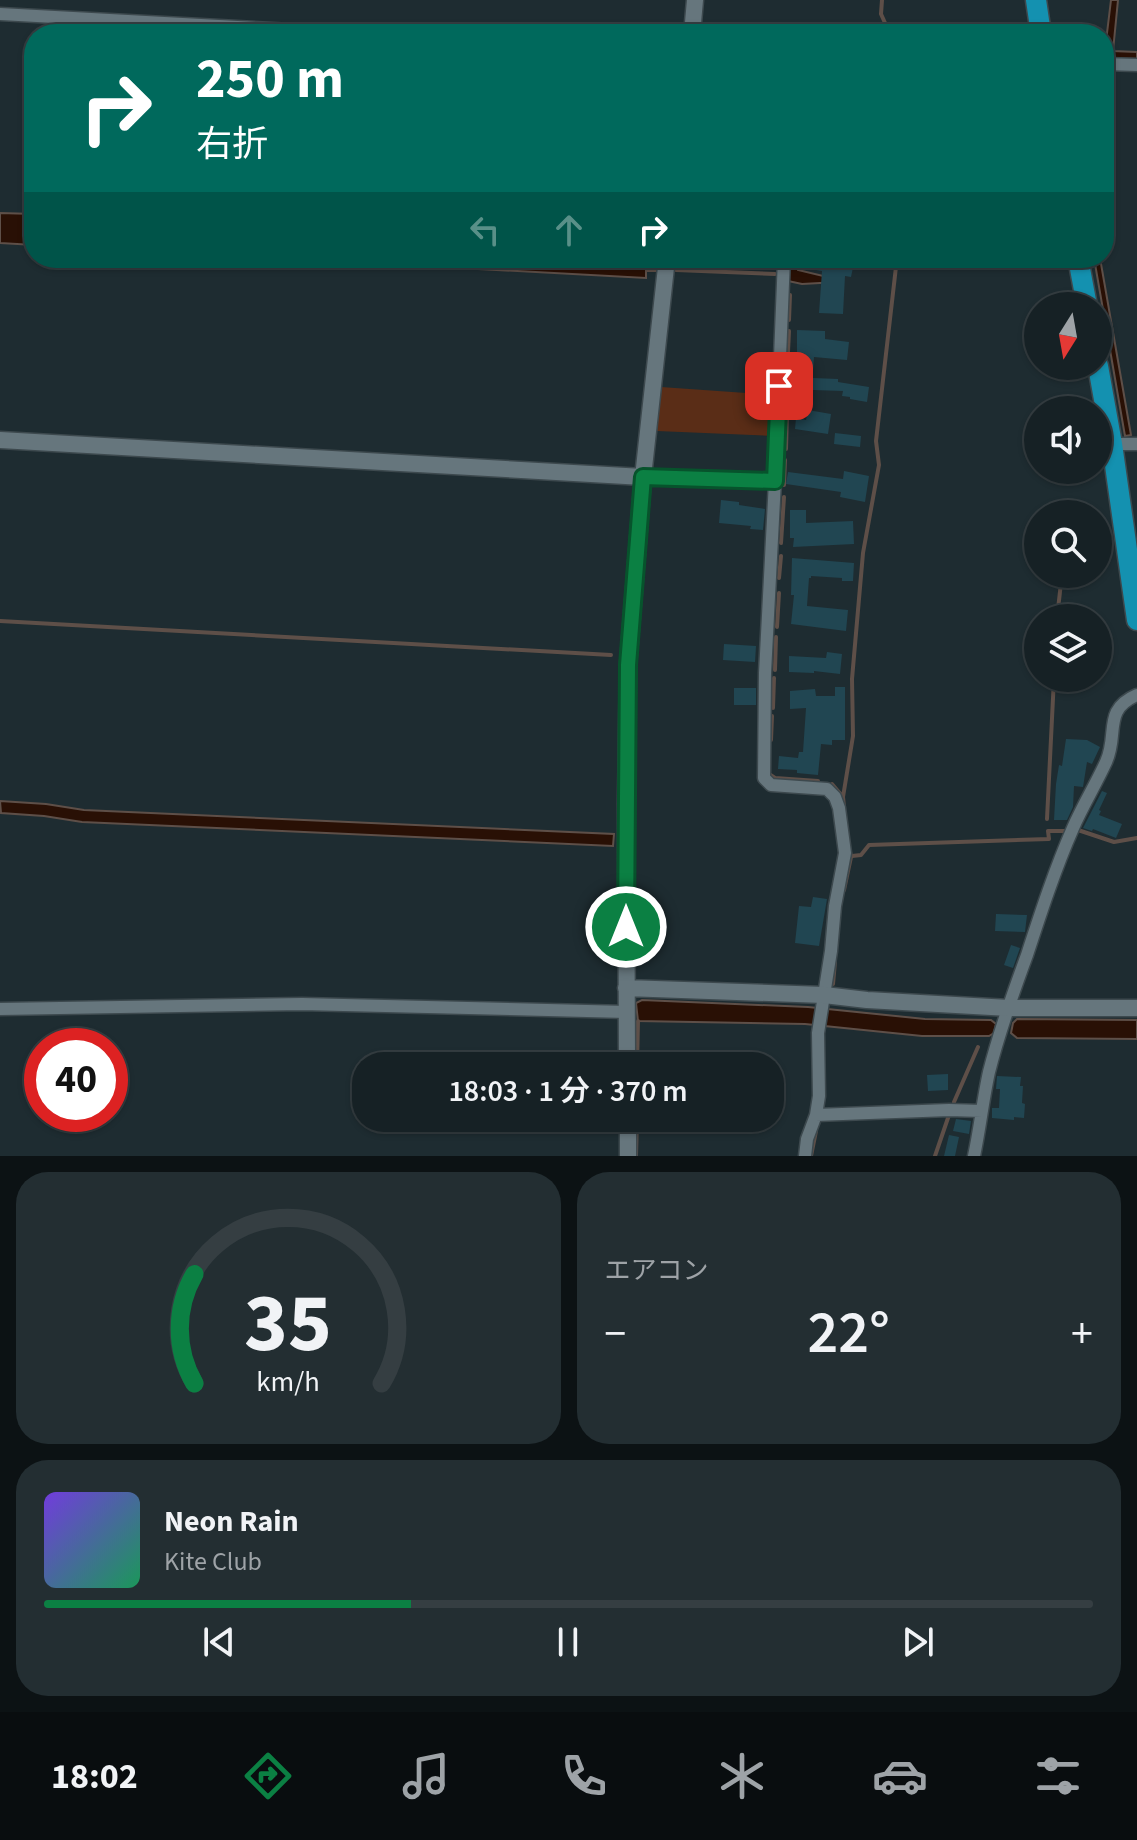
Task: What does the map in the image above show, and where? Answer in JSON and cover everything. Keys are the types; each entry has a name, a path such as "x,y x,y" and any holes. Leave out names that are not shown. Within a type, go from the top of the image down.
{"highway":[{"path":"1036,0 1040,24"},
{"path":"1080,268 1084,292"},
{"path":"1112,444 1137,620"}],"street":[{"path":"693,24 695,0"},
{"path":"0,14 182,24"},
{"path":"1114,64 1137,65"},
{"path":"627,1052 628,665 643,477 666,268"},
{"path":"784,268 765,673 764,778 771,785 827,789 835,797 839,808 845,853 818,1029 819,1096 805,1156"},
{"path":"0,440 643,477 775,481"},
{"path":"1112,444 1137,444"},
{"path":"974,1156 989,1074 1046,897 1073,828 1107,759 1113,718 1118,707 1137,695"},
{"path":"626,988 1009,1008 1137,1008"},
{"path":"0,1009 302,1004 627,1012"},
{"path":"816,1115 982,1111"},
{"path":"628,1132 628,1156"}],"shaded area":[{"path":"1111,0 1118,0 1114,41 1114,24 1108,24"},
{"path":"1114,51 1137,52 1137,59 1114,58"},
{"path":"0,213 24,214 24,244 0,243"},
{"path":"460,268 658,268 657,271 646,271 646,278"},
{"path":"789,268 840,280 802,284 788,281"},
{"path":"1096,268 1102,268 1106,292 1100,292"},
{"path":"1112,327 1131,435 1125,436 1112,361"},
{"path":"661,387 774,395 773,436 657,431"},
{"path":"0,801 84,810 614,834 613,846 82,822 1,813"},
{"path":"642,1000 808,1007 925,1019 991,1020 996,1024 994,1033 989,1036 922,1036 805,1024 638,1021 636,1003"},
{"path":"1017,1019 1137,1020 1137,1039 1017,1038 1011,1033"}],"building":[{"path":"853,268 851,277 845,276 843,314 819,313 822,271 816,270"},
{"path":"797,330 825,331 825,339 849,342 847,360 814,357 812,385 803,384 805,354 797,353"},
{"path":"813,378 838,379 838,382 869,387 867,402 842,396 843,391 813,390"},
{"path":"808,410 831,414 828,434 795,429 796,418 806,420"},
{"path":"835,433 861,436 860,447 834,444"},
{"path":"844,471 869,476 865,502 840,497 841,492 786,484 788,472 843,479"},
{"path":"721,500 765,509 763,530 719,523"},
{"path":"790,510 806,510 806,523 853,521 854,544 793,547"},
{"path":"792,558 854,563 853,581 809,578 807,606 848,610 846,631 791,624 794,595 791,595"},
{"path":"724,644 756,646 755,662 723,660"},
{"path":"827,652 842,654 840,674 789,672 789,656 826,658"},
{"path":"835,687 845,687 845,740 832,740 832,745 821,744 818,775 778,769 779,756 798,758 799,752 803,752 806,708 790,709 790,691 815,689 816,696 835,696"},
{"path":"734,688 756,688 756,705 734,705"},
{"path":"1066,739 1087,740 1100,747 1092,764 1087,762 1083,787 1074,786 1073,807 1067,820 1054,820 1056,784"},
{"path":"1102,791 1107,793 1099,815 1122,824 1116,838 1083,828"},
{"path":"813,897 827,899 819,946 795,943 799,906 811,907"},
{"path":"996,914 1027,915 1025,932 995,931"},
{"path":"1011,945 1020,948 1013,968 1004,965"},
{"path":"948,1074 948,1090 928,1091 927,1075"},
{"path":"997,1076 1021,1077 1024,1118 992,1118 992,1108 999,1108"},
{"path":"956,1119 971,1121 969,1134 953,1131"},
{"path":"949,1135 959,1137 955,1156 944,1156"}],"waterway":[{"path":"882,0 881,14 886,24"},
{"path":"844,807 853,736 852,679 863,553 879,465 876,441 896,268"},
{"path":"676,270 775,274"},
{"path":"789,320 790,295"},
{"path":"788,352 789,331"},
{"path":"787,402 788,362"},
{"path":"786,449 787,414"},
{"path":"784,485 785,460"},
{"path":"781,543 784,497"},
{"path":"779,578 781,556"},
{"path":"1059,604 1060,588"},
{"path":"777,627 779,593"},
{"path":"0,621 611,655"},
{"path":"775,670 776,637"},
{"path":"773,708 774,678"},
{"path":"1047,819 1053,692"},
{"path":"771,740 772,716"},
{"path":"769,771 775,778 818,781"},
{"path":"832,784 843,797"},
{"path":"1078,830 1114,842 1137,838"},
{"path":"852,856 861,855 869,845 1049,839 1048,831 1066,831"},
{"path":"844,890 850,852"},
{"path":"833,984 835,962"},
{"path":"637,1052 638,1021"},
{"path":"954,1102 978,1047"},
{"path":"935,1156 949,1115"},
{"path":"811,1156 816,1131"},
{"path":"636,1156 637,1132"}],"route":[{"path":"626,927 628,665 643,477 775,481 779,386"}]}
